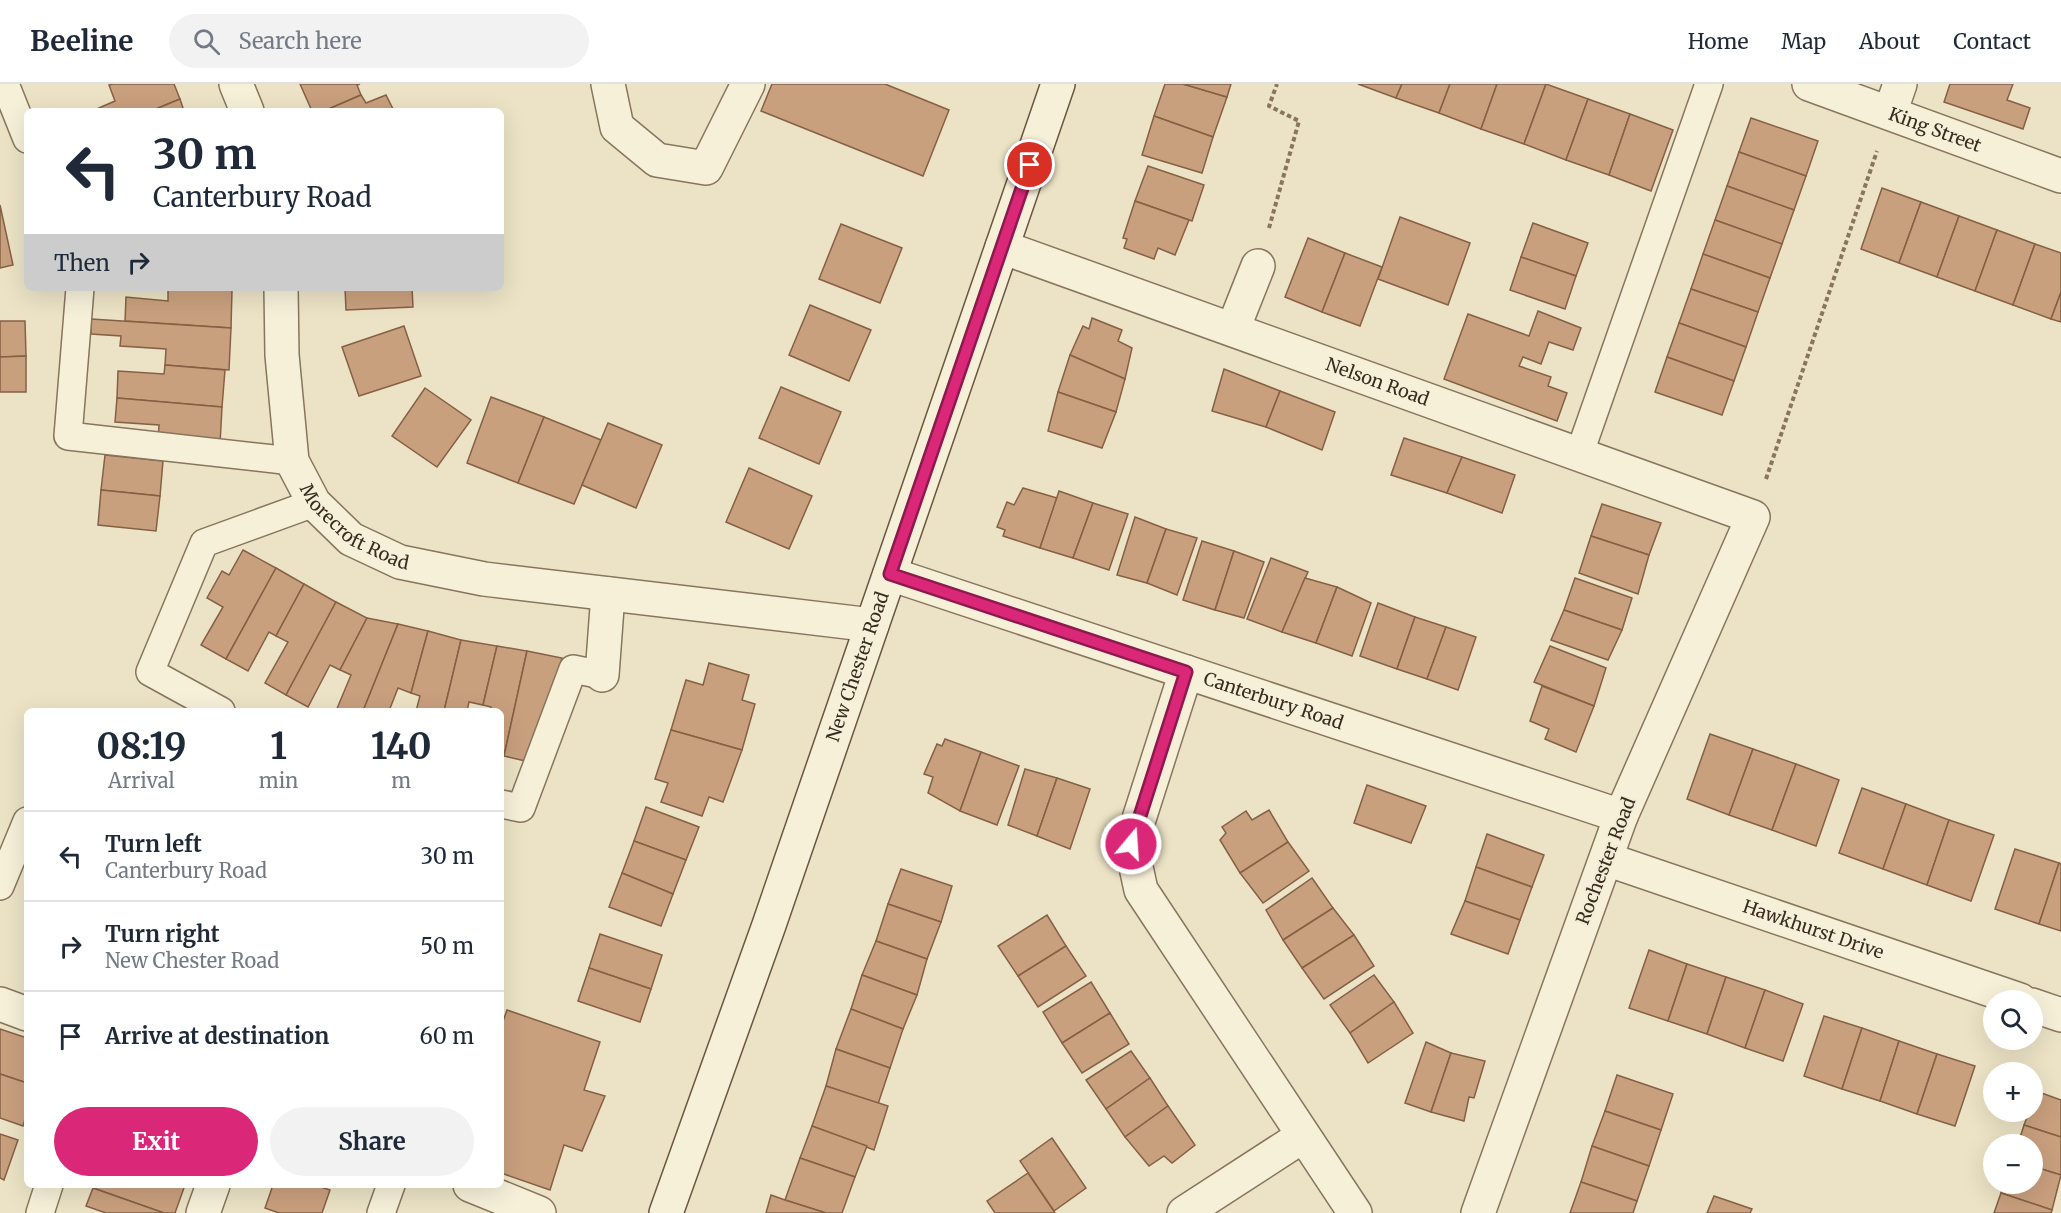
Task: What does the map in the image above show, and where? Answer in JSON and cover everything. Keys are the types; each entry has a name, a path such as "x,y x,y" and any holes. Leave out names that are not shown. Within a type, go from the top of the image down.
{"street":[{"path":"236,84 246,108"},
{"path":"608,84 617,127 657,160 706,168 748,84"},
{"name":"New Chester Road","path":"666,1213 890,574 1058,84"},
{"name":"King Street","path":"1809,84 1895,98 2061,176"},
{"name":"Nelson Road","path":"1002,247 1753,517"},
{"path":"1233,329 1258,266"},
{"name":"Morecroft Road","path":"281,291 282,355 292,461 314,503 351,539 400,562 484,579 688,601 872,625"},
{"name":"Rochester Road","path":"1478,1213 1621,816 1753,517"},
{"name":"Canterbury Road","path":"890,574 1621,816"},
{"path":"602,675 608,594"},
{"path":"1186,672 1131,844 1141,890 1355,1213"},
{"name":"Hawkhurst Drive","path":"1606,859 1991,990"},
{"path":"0,1005 24,1013"},
{"path":"2043,1008 2061,1014"},
{"path":"1184,1213 1304,1136"},
{"path":"203,1213 212,1188"},
{"path":"477,1188 539,1213"}],"lane":[{"path":"1579,455 1709,84"},
{"path":"4,87 24,132"},
{"path":"80,291 68,436 292,461"},
{"path":"216,708 150,672 204,543 314,503"},
{"path":"504,805 522,808 573,669 602,675"},
{"path":"0,886 24,828"},
{"path":"40,1213 49,1188"},
{"path":"381,1213 390,1188"}],"path":[{"path":"1258,266 1299,121 1269,106 1276,84"},
{"path":"1753,517 1895,98"}],"building":[{"path":"174,84 180,99 158,108 99,108 115,101 109,85"},
{"path":"300,84 360,84 357,85 361,95 331,108 311,108"},
{"path":"772,84 885,84 949,110 923,176 761,111"},
{"path":"1165,84 1183,84 1227,97 1213,137 1154,116"},
{"path":"1183,84 1231,84 1227,97"},
{"path":"1358,84 1402,84 1396,98"},
{"path":"1402,84 1450,84 1439,113 1396,98"},
{"path":"1450,84 1497,84 1481,129 1439,113"},
{"path":"1497,84 1546,84 1524,144 1481,129"},
{"path":"1546,84 1588,99 1566,160 1524,144"},
{"path":"1950,84 2013,84 2007,100 2030,108 2023,129 1944,102"},
{"path":"361,95 366,103 386,95 392,108 331,108"},
{"path":"180,99 183,108 158,108"},
{"path":"1588,99 1630,114 1609,175 1566,160"},
{"path":"1630,114 1673,130 1651,191 1609,175"},
{"path":"1154,116 1213,137 1202,173 1142,155"},
{"path":"1751,118 1818,141 1806,176 1739,152"},
{"path":"1739,152 1806,176 1794,210 1727,186"},
{"path":"1148,166 1204,185 1192,221 1135,201"},
{"path":"1727,186 1794,210 1782,244 1715,220"},
{"path":"1882,188 1921,202 1899,263 1861,249"},
{"path":"1135,201 1189,220 1175,255 1158,248 1154,259 1124,248 1127,239 1123,238"},
{"path":"1921,202 1959,216 1937,277 1899,263"},
{"path":"0,205 13,265 0,268"},
{"path":"1959,216 1997,230 1975,291 1937,277"},
{"path":"1400,217 1470,243 1448,305 1378,279"},
{"path":"1715,220 1782,244 1770,278 1703,254"},
{"path":"1533,223 1588,243 1576,276 1521,257"},
{"path":"841,224 902,248 880,303 819,279"},
{"path":"1997,230 2035,244 2013,305 1975,291"},
{"path":"1308,238 1345,253 1322,312 1285,297"},
{"path":"2035,244 2061,253 2061,292 2051,319 2013,305"},
{"path":"1345,253 1382,267 1360,326 1322,312"},
{"path":"1703,254 1770,278 1758,312 1691,289"},
{"path":"1521,257 1576,276 1565,309 1510,290"},
{"path":"1691,289 1758,312 1746,347 1679,323"},
{"path":"168,291 232,291 231,328 125,321 126,297 168,301"},
{"path":"345,291 412,291 413,307 346,310"},
{"path":"2061,292 2061,322 2051,319"},
{"path":"810,305 871,330 849,381 789,355"},
{"path":"1538,311 1581,328 1573,350 1549,342 1541,364 1523,357 1519,366 1551,377 1548,386 1567,393 1557,421 1444,379 1468,314 1529,336"},
{"path":"1092,318 1122,330 1118,341 1132,348 1125,379 1070,355 1083,326 1089,329"},
{"path":"91,319 231,328 229,370 165,365 166,349 120,346 121,336 91,334"},
{"path":"0,321 25,321 26,356 0,357"},
{"path":"1679,323 1746,347 1734,381 1667,357"},
{"path":"404,326 421,376 359,396 342,347"},
{"path":"1070,355 1125,379 1116,412 1058,392"},
{"path":"26,356 26,392 0,392 0,357"},
{"path":"1667,357 1734,381 1722,415 1655,392"},
{"path":"165,365 225,370 222,407 117,398 118,371 164,374"},
{"path":"1224,369 1280,391 1266,427 1212,411"},
{"path":"781,387 841,412 819,464 759,438"},
{"path":"425,388 471,420 437,467 392,436"},
{"path":"1280,391 1335,412 1322,450 1266,427"},
{"path":"1058,392 1116,412 1102,448 1048,431"},
{"path":"491,397 544,417 518,483 467,463"},
{"path":"117,398 222,407 220,444 158,439 159,425 115,422"},
{"path":"544,417 601,440 574,504 518,483"},
{"path":"608,423 662,445 636,508 582,485"},
{"path":"1404,438 1462,457 1447,493 1391,475"},
{"path":"105,455 163,461 160,496 101,490"},
{"path":"1462,457 1515,475 1502,513 1447,493"},
{"path":"749,468 812,496 789,549 726,522"},
{"path":"1023,488 1057,498 1040,548 1003,536 1005,530 997,527 1007,502 1014,505"},
{"path":"101,490 160,496 156,531 98,525"},
{"path":"1059,491 1093,503 1073,558 1040,548"},
{"path":"1093,503 1128,514 1109,570 1073,558"},
{"path":"1602,504 1661,523 1649,555 1591,536"},
{"path":"1135,517 1166,529 1147,583 1117,575"},
{"path":"1166,529 1197,538 1177,595 1147,583"},
{"path":"1591,536 1649,555 1638,594 1579,573"},
{"path":"1202,541 1234,551 1215,610 1183,600"},
{"path":"243,550 276,568 226,659 201,645 223,607 207,598 222,571 229,575"},
{"path":"1234,551 1264,562 1244,618 1215,610"},
{"path":"1271,558 1308,572 1282,632 1247,619"},
{"path":"276,568 304,584 276,636 269,632 248,671 226,659"},
{"path":"1305,578 1337,587 1316,643 1282,632"},
{"path":"1575,578 1632,598 1622,630 1564,610"},
{"path":"304,584 336,602 286,695 265,683 288,642 276,636"},
{"path":"1337,587 1371,603 1352,656 1316,643"},
{"path":"336,602 367,618 340,670 330,665 308,707 286,695"},
{"path":"1378,603 1415,617 1397,669 1360,656"},
{"path":"1564,610 1622,630 1608,660 1551,640"},
{"path":"1415,617 1446,627 1427,679 1397,669"},
{"path":"367,618 398,624 364,708 337,708 351,675 340,670"},
{"path":"398,624 428,631 411,693 398,688 390,708 364,708"},
{"path":"1446,627 1476,637 1458,690 1427,679"},
{"path":"428,631 461,640 445,708 417,708 420,696 411,693"},
{"path":"461,640 497,646 483,705 469,702 468,708 445,708"},
{"path":"497,646 527,651 504,756 504,708 491,708 483,705"},
{"path":"1550,646 1606,668 1594,706 1534,682"},
{"path":"527,651 562,658 548,719 540,717 530,762 504,756"},
{"path":"709,663 749,675 742,700 755,704 742,750 671,730 686,680 703,685"},
{"path":"1542,686 1594,706 1576,752 1545,739 1549,729 1530,721"},
{"path":"671,730 742,750 723,802 709,797 702,816 661,802 668,783 655,779"},
{"path":"1710,734 1753,749 1729,815 1687,799"},
{"path":"945,739 981,752 960,811 928,793 933,777 924,774 937,744 942,746"},
{"path":"1753,749 1796,764 1772,830 1729,815"},
{"path":"981,752 1019,766 997,825 960,811"},
{"path":"1796,764 1839,780 1816,846 1772,830"},
{"path":"1025,769 1057,778 1037,836 1008,825"},
{"path":"1057,778 1090,789 1070,849 1037,836"},
{"path":"1367,785 1426,806 1411,843 1354,823"},
{"path":"1862,788 1906,804 1883,869 1839,853"},
{"path":"1906,804 1949,820 1927,885 1883,869"},
{"path":"646,807 699,827 686,860 634,841"},
{"path":"1269,810 1288,842 1240,873 1220,840 1226,833 1222,827 1246,811 1252,820"},
{"path":"1949,820 1994,835 1971,901 1927,885"},
{"path":"1487,834 1544,855 1532,887 1476,867"},
{"path":"634,841 686,860 673,894 622,873"},
{"path":"1288,842 1309,871 1263,903 1240,873"},
{"path":"2015,849 2059,863 2039,924 1995,909"},
{"path":"2059,863 2061,864 2061,931 2039,924"},
{"path":"1476,867 1532,887 1520,920 1465,901"},
{"path":"901,869 952,886 941,922 888,904"},
{"path":"622,873 673,894 661,926 609,907"},
{"path":"1312,878 1333,908 1283,940 1266,910"},
{"path":"1465,901 1520,920 1508,954 1451,934"},
{"path":"888,904 941,922 927,959 876,941"},
{"path":"1333,908 1354,935 1302,968 1283,940"},
{"path":"1047,915 1066,946 1018,976 998,946"},
{"path":"600,934 662,955 651,989 589,968"},
{"path":"1354,935 1374,966 1324,999 1302,968"},
{"path":"876,941 927,959 917,995 862,975"},
{"path":"1066,946 1086,976 1038,1007 1018,976"},
{"path":"1649,950 1687,964 1668,1021 1629,1008"},
{"path":"1687,964 1726,977 1707,1034 1668,1021"},
{"path":"589,968 651,989 640,1022 578,1001"},
{"path":"862,975 917,995 903,1029 851,1009"},
{"path":"1374,975 1394,1002 1350,1033 1330,1005"},
{"path":"1726,977 1765,990 1745,1048 1707,1034"},
{"path":"1091,982 1110,1013 1062,1043 1043,1012"},
{"path":"1765,990 1803,1004 1783,1061 1745,1048"},
{"path":"1394,1002 1413,1033 1368,1063 1350,1033"},
{"path":"851,1009 903,1029 890,1068 836,1049"},
{"path":"507,1010 600,1042 584,1090 605,1096 582,1151 564,1145 550,1190 504,1174 504,1018"},
{"path":"1110,1013 1129,1044 1082,1073 1062,1043"},
{"path":"1824,1016 1862,1028 1842,1089 1804,1076"},
{"path":"1862,1028 1899,1041 1880,1101 1842,1089"},
{"path":"0,1029 24,1037 24,1082 0,1074"},
{"path":"1899,1041 1937,1054 1917,1114 1880,1101"},
{"path":"1426,1042 1451,1053 1431,1112 1405,1103"},
{"path":"836,1049 890,1068 878,1104 826,1086"},
{"path":"1131,1051 1150,1078 1106,1109 1086,1080"},
{"path":"1451,1053 1485,1061 1474,1098 1469,1097 1464,1121 1431,1112"},
{"path":"1937,1054 1975,1066 1955,1126 1917,1114"},
{"path":"0,1074 24,1082 24,1123 23,1126 0,1118"},
{"path":"1617,1075 1673,1094 1661,1130 1605,1111"},
{"path":"1150,1078 1168,1106 1125,1137 1106,1109"},
{"path":"826,1086 888,1106 874,1150 812,1126"},
{"path":"2043,1094 2061,1100 2061,1137 2024,1125 2025,1122 2043,1122"},
{"path":"1168,1106 1195,1145 1172,1163 1164,1156 1149,1166 1125,1137"},
{"path":"1605,1111 1661,1130 1649,1166 1592,1146"},
{"path":"2024,1125 2061,1137 2061,1175 2043,1169 2043,1134 2021,1134"},
{"path":"812,1126 867,1146 855,1177 800,1158"},
{"path":"0,1134 18,1140 4,1180 0,1178"},
{"path":"1052,1138 1086,1188 1054,1211 1020,1161"},
{"path":"1592,1146 1649,1166 1637,1201 1581,1182"},
{"path":"800,1158 855,1177 842,1213 826,1213 785,1200"},
{"path":"2043,1169 2061,1175 2052,1210 2004,1194 2043,1194"},
{"path":"1028,1173 1055,1213 995,1213 987,1201"},
{"path":"1581,1182 1637,1201 1633,1213 1570,1213"},
{"path":"93,1188 184,1188 175,1213 164,1213"},
{"path":"93,1188 164,1213 106,1213 86,1206"},
{"path":"272,1188 330,1190 322,1213 279,1213 265,1208"},
{"path":"2001,1194 2052,1210 2051,1213 1994,1213"},
{"path":"771,1195 785,1200 826,1213 766,1213"},
{"path":"1714,1196 1752,1209 1750,1213 1707,1213"}],"route":[{"path":"1030,165 890,574 1186,672 1131,844"}]}
